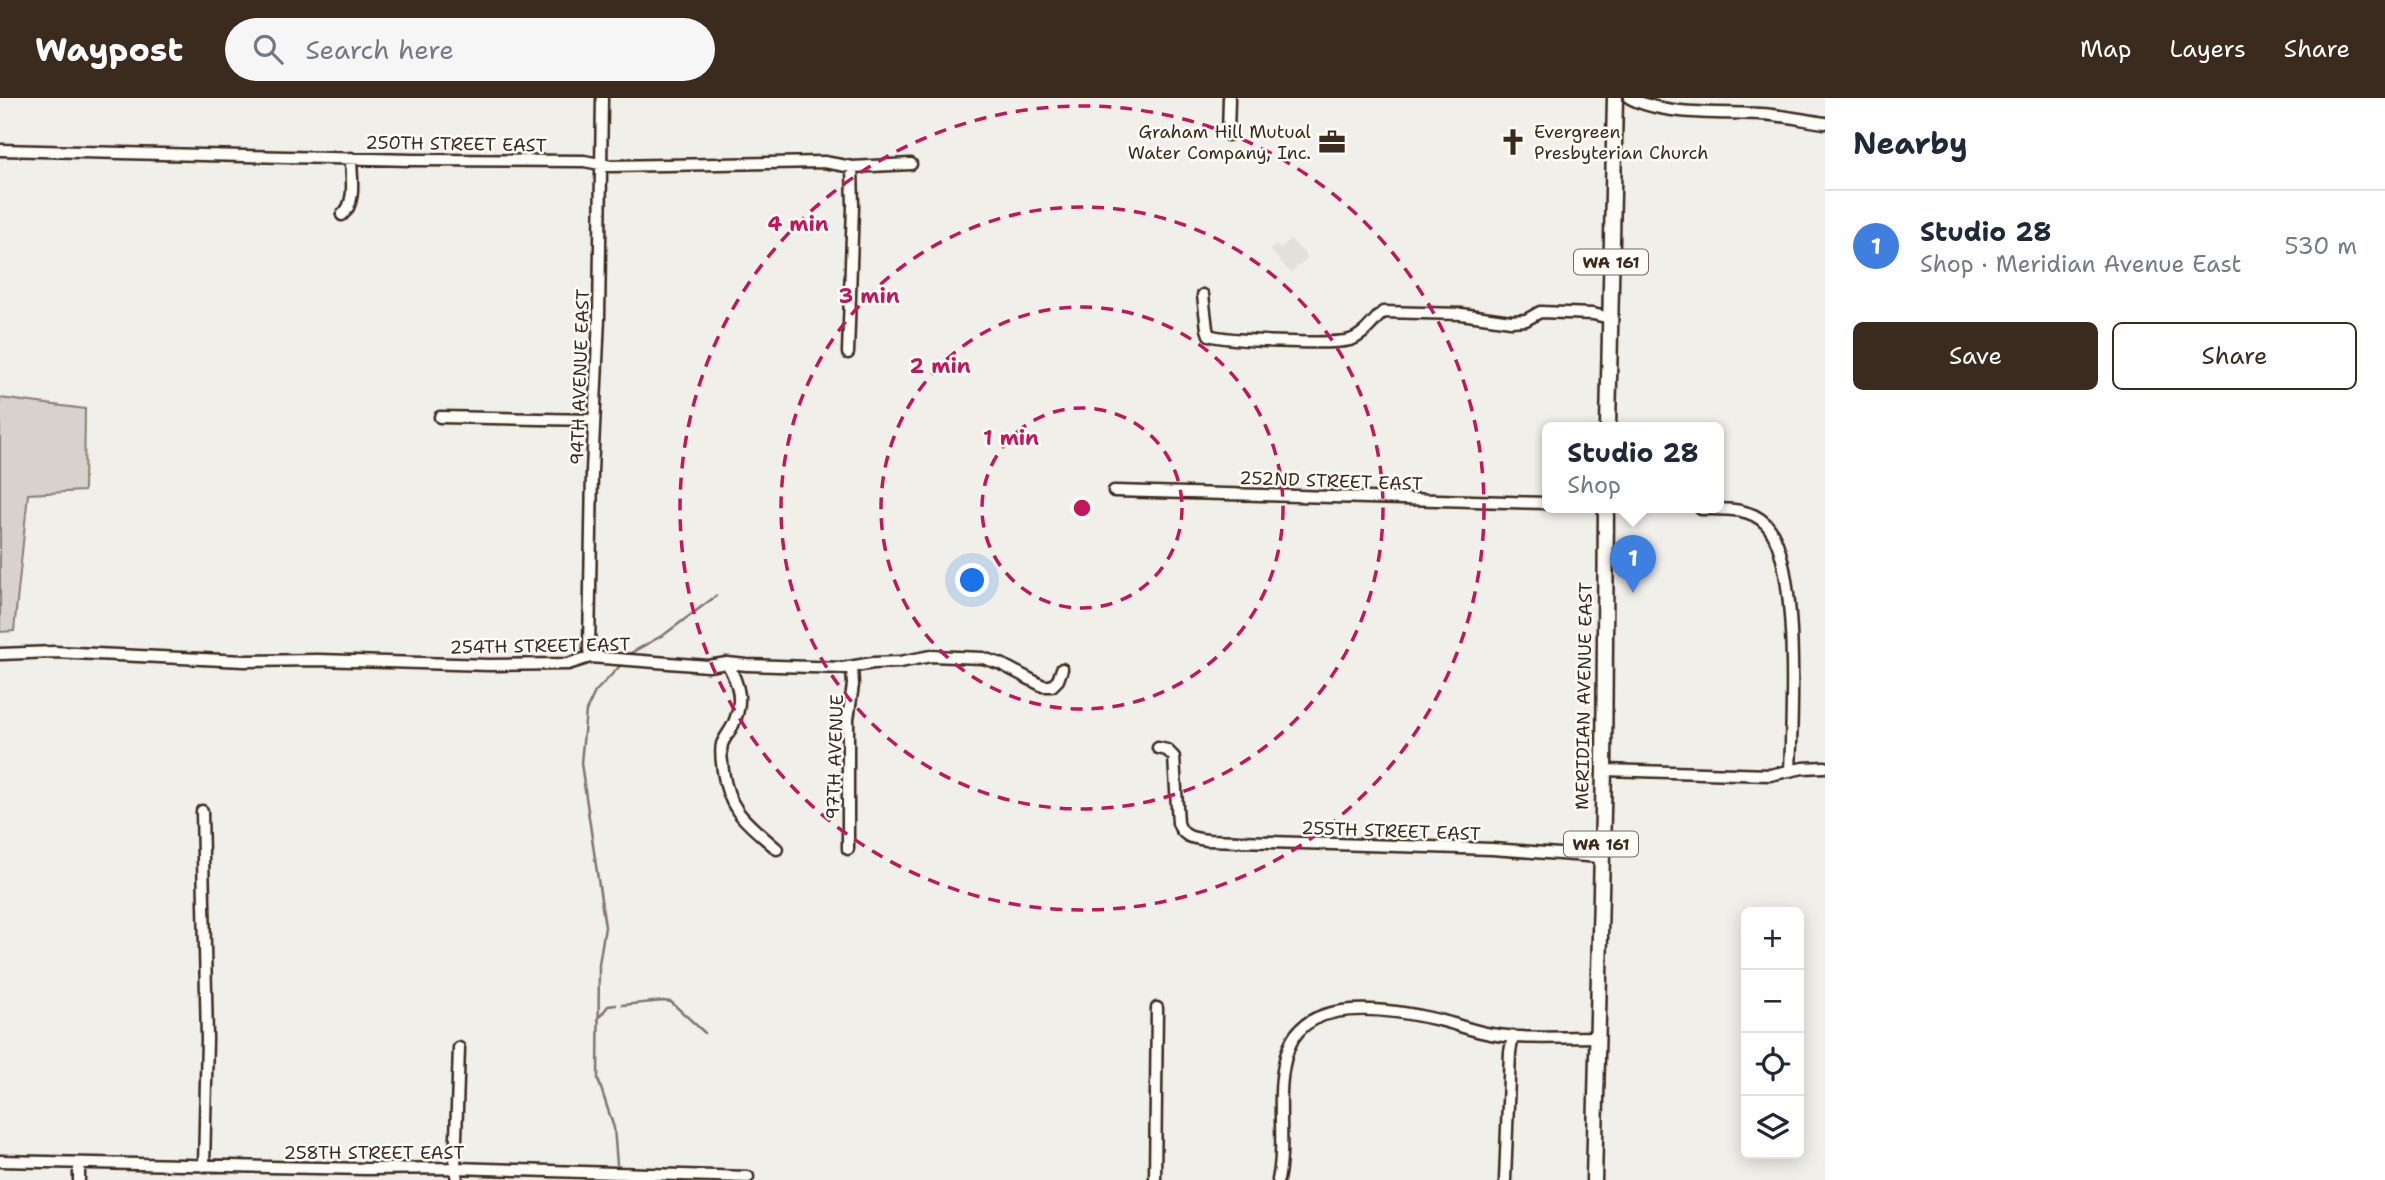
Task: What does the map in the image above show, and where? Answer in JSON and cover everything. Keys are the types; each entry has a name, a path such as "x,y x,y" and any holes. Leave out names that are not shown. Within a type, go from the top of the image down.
{"main road":[{"name":"WA 161","path":"1608,422 1615,98"},
{"name":"MERIDIAN AVENUE EAST","path":"1594,1180 1604,770 1606,513"}],"street":[{"name":"94TH AVENUE EAST","path":"590,657 594,420 599,318 601,98"},
{"path":"1228,135 1229,98"},
{"path":"1630,98 1648,106 1711,113 1763,114 1825,123"},
{"name":"250TH STREET EAST","path":"0,150 601,163 611,166 824,162 852,167 911,164"},
{"path":"342,215 351,202 351,158"},
{"path":"848,353 852,167"},
{"path":"1203,295 1209,335 1235,338 1351,340 1382,312 1395,311 1461,314 1511,321 1526,320 1540,312 1592,314 1610,318"},
{"path":"440,417 594,420"},
{"name":"252ND STREET EAST","path":"1114,491 1542,503"},
{"path":"1724,509 1754,516 1765,522 1783,557 1788,592 1792,690 1790,771"},
{"name":"254TH STREET EAST","path":"0,654 54,652 244,661 489,664 568,664 590,657 708,666 727,663 799,667 852,667 931,656 983,658 1001,664 1043,686 1052,686 1058,680 1062,669"},
{"path":"727,663 738,682 739,702 738,711 722,749 725,783 735,809 777,849"},
{"name":"97TH AVENUE","path":"848,849 848,719 853,685 852,667"},
{"name":"255TH STREET EAST","path":"1158,748 1171,753 1176,762 1178,823 1182,832 1189,837 1207,840 1492,849 1601,857"},
{"path":"1604,770 1770,775 1802,768 1825,767"},
{"path":"202,811 207,1039 204,1166"},
{"path":"1155,1180 1157,1008"},
{"path":"1278,1180 1286,1057 1294,1037 1312,1020 1332,1012 1399,1013 1441,1020 1491,1034 1598,1037"},
{"path":"1505,1180 1513,1035"},
{"path":"457,1180 454,1168 459,1048"},
{"name":"258TH STREET EAST","path":"0,1161 417,1170 454,1168 586,1175 748,1177"},
{"path":"79,1164 79,1180"}],"shaded area":[{"path":"1290,239 1308,257 1291,273 1270,250 1276,245 1280,249"},
{"path":"0,398 85,409 84,491 28,494 14,631 0,632"}],"waterway":[{"path":"629,654 665,634 716,596"},
{"path":"617,1164 614,1128 598,1079 599,964 605,927 581,763 586,711 595,692 622,664"},
{"path":"622,1005 671,1002 705,1033"},
{"path":"598,1019 608,1006 616,1005"}],"place":[{"name":"Graham Hill Mutual Water Company, Inc.","path":"1332,142"},
{"name":"Evergreen Presbyterian Church","path":"1513,142"},
{"name":"Studio 28","path":"1633,593"}]}
